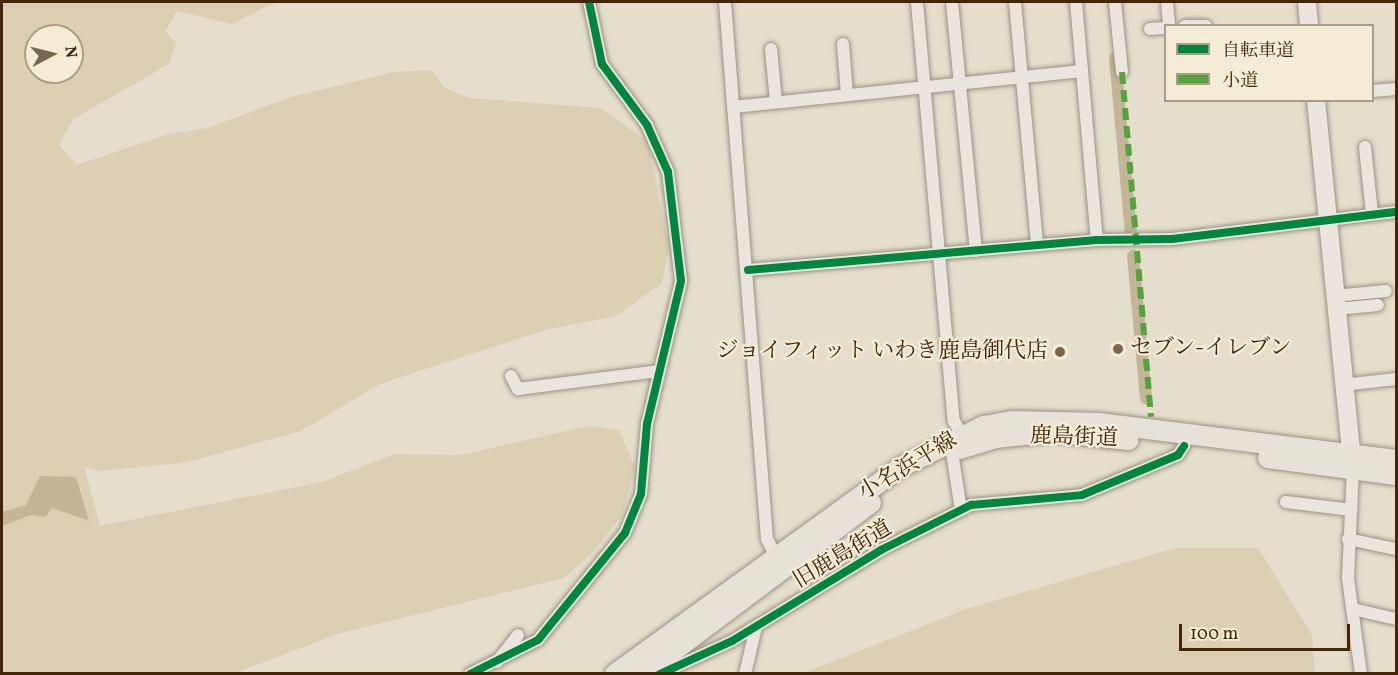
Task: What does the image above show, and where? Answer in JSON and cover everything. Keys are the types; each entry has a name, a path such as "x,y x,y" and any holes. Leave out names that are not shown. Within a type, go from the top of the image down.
{"main road":[{"name":"小名浜平線","path":"615,674 778,560 930,449 960,444 1011,421 1049,420 1352,461 1396,460"},
{"name":"鹿島街道","path":"960,444 1053,432 1352,461 1396,475"},
{"path":"643,674 778,560"}],"street":[{"path":"470,674 538,640 625,533 641,494 658,370 683,265 673,194 655,139 602,64 589,2"},
{"path":"724,2 748,270 768,538 778,560"},
{"path":"917,2 954,421 960,444 962,510"},
{"path":"952,2 976,251"},
{"path":"1015,2 1037,245"},
{"path":"1076,2 1097,240"},
{"path":"1115,2 1122,72"},
{"path":"1167,2 1167,24"},
{"path":"1307,2 1309,24"},
{"path":"1150,29 1164,27"},
{"path":"843,44 848,95"},
{"path":"771,49 776,102"},
{"path":"733,106 1082,71"},
{"path":"1374,91 1396,89"},
{"path":"1317,102 1342,385 1352,461 1352,510 1348,539 1361,674"},
{"path":"1365,147 1372,214"},
{"path":"748,270 1097,240 1172,239 1396,212"},
{"path":"1335,302 1386,291"},
{"path":"1335,302 1378,305"},
{"path":"510,376 518,389 658,370"},
{"path":"1342,385 1396,379"},
{"name":"旧鹿島街道","path":"660,674 756,627 881,550 962,510 1082,495 1178,455 1184,446"},
{"path":"1286,502 1352,510"},
{"path":"1348,539 1396,549"},
{"path":"1353,609 1396,619"},
{"path":"745,674 756,627"},
{"path":"497,662 518,634"}],"shaded area":[{"path":"2,2 276,2 232,24 177,11 165,31 176,43 169,64 73,119 59,145 77,165 165,135 207,128 291,97 394,72 431,70 445,88 469,98 601,108 648,142 669,247 662,283 616,316 545,330 380,384 301,431 183,463 98,471 84,466 100,526 322,482 394,454 461,455 588,426 619,430 635,467 623,514 593,552 564,578 337,634 236,673 2,673"},
{"path":"40,476 76,477 89,521 52,508 45,517 31,515 2,526 2,512 26,505"},
{"path":"1175,548 1258,548 1312,635 1315,673 804,673 966,609"}],"waterway":[{"path":"1115,58 1131,233"},
{"path":"1133,256 1146,398"}],"marked path":[{"path":"1122,72 1151,417"}],"cycle path":[{"path":"470,674 538,640 625,533 641,494 647,424 681,281 668,172 647,125 602,64 589,2"},
{"path":"748,270 1097,240 1172,239 1396,212"},
{"path":"660,674 732,641 881,550 971,505 1082,495 1178,455 1184,446"}],"place":[{"name":"セブン-イレブン","path":"1118,349"},
{"name":"ジョイフィット いわき鹿島御代店","path":"1060,352"}]}
